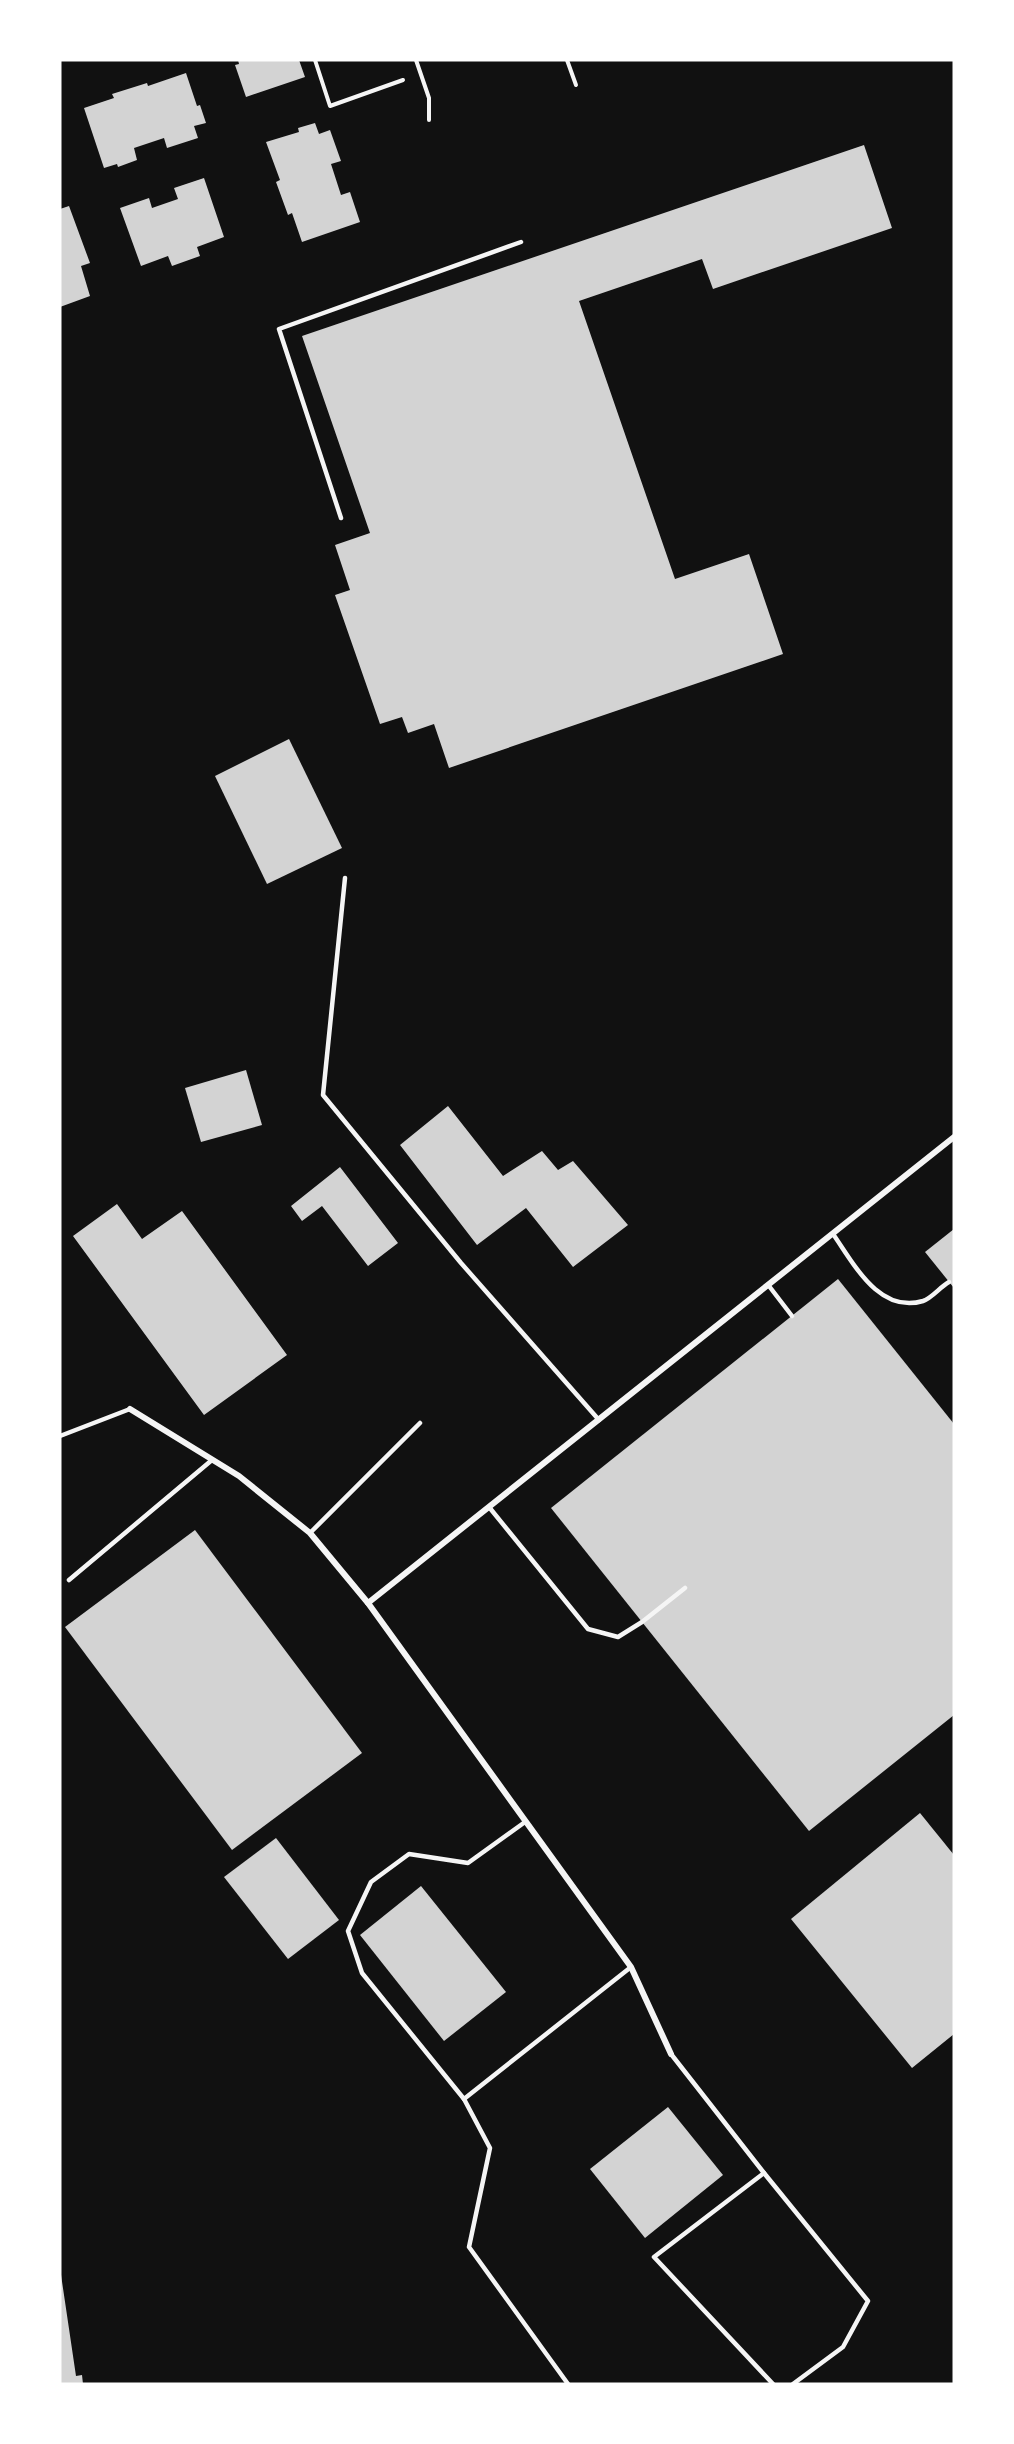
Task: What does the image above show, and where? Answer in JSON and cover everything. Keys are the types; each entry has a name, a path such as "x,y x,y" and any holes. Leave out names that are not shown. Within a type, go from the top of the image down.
{"street":[{"path":"368,1603 954,1137"},
{"path":"130,1409 238,1476 310,1533 368,1603 631,1967 671,2054"}],"lane":[{"path":"341,518 279,329 521,242"},
{"path":"345,878 323,1095 461,1263 598,1420"},
{"path":"833,1234 876,1291 900,1304 924,1300 949,1282"},
{"path":"769,1286 792,1316"},
{"path":"60,1436 130,1409"},
{"path":"310,1533 420,1423"},
{"path":"69,1580 212,1460"},
{"path":"489,1507 588,1629 618,1637 642,1622 685,1588"},
{"path":"525,1821 468,1863 409,1854 371,1882 348,1931 362,1973 464,2099 490,2148 469,2247 568,2384"},
{"path":"464,2099 631,1967"},
{"path":"671,2054 868,2301 843,2348 794,2384"},
{"path":"764,2173 654,2257 773,2384"}],"path":[{"path":"315,60 330,106 403,80"},
{"path":"416,60 429,98 429,120"},
{"path":"567,60 576,85"}],"building":[{"path":"238,60 299,60 305,77 246,97 235,65 239,64"},
{"path":"186,73 197,106 200,105 206,123 194,126 198,138 167,148 164,138 134,148 137,160 118,167 117,164 104,168 84,108 114,98 112,94 147,83 148,86"},
{"path":"315,123 319,134 330,130 341,161 331,164 341,195 350,192 360,222 302,242 292,213 288,215 276,182 280,180 266,142 299,132 298,128"},
{"path":"864,145 892,228 713,289 702,259 579,301 675,579 749,554 783,654 449,768 434,724 408,733 402,717 380,724 335,595 350,590 335,545 370,533 302,336"},
{"path":"204,178 224,237 197,247 200,256 172,266 168,256 141,266 120,208 149,198 152,208 178,199 174,188"},
{"path":"69,206 90,263 81,266 90,296 60,307 60,209"},
{"path":"289,739 342,848 267,884 215,776"},
{"path":"246,1070 262,1125 201,1142 185,1088"},
{"path":"448,1106 503,1176 542,1151 558,1170 573,1161 628,1225 573,1267 526,1208 477,1245 400,1145"},
{"path":"340,1167 398,1243 368,1266 322,1206 302,1221 291,1206"},
{"path":"117,1204 142,1239 182,1211 287,1355 204,1415 73,1236"},
{"path":"954,1229 954,1288 925,1252"},
{"path":"838,1279 954,1424 954,1715 809,1831 551,1508"},
{"path":"195,1530 362,1753 232,1850 65,1627"},
{"path":"920,1813 954,1855 954,2034 912,2068 791,1919"},
{"path":"276,1838 339,1920 288,1959 224,1877"},
{"path":"421,1886 506,1992 444,2041 360,1935"},
{"path":"668,2107 723,2175 645,2238 590,2169"},
{"path":"60,2268 76,2376 82,2375 83,2384 60,2384"}]}
